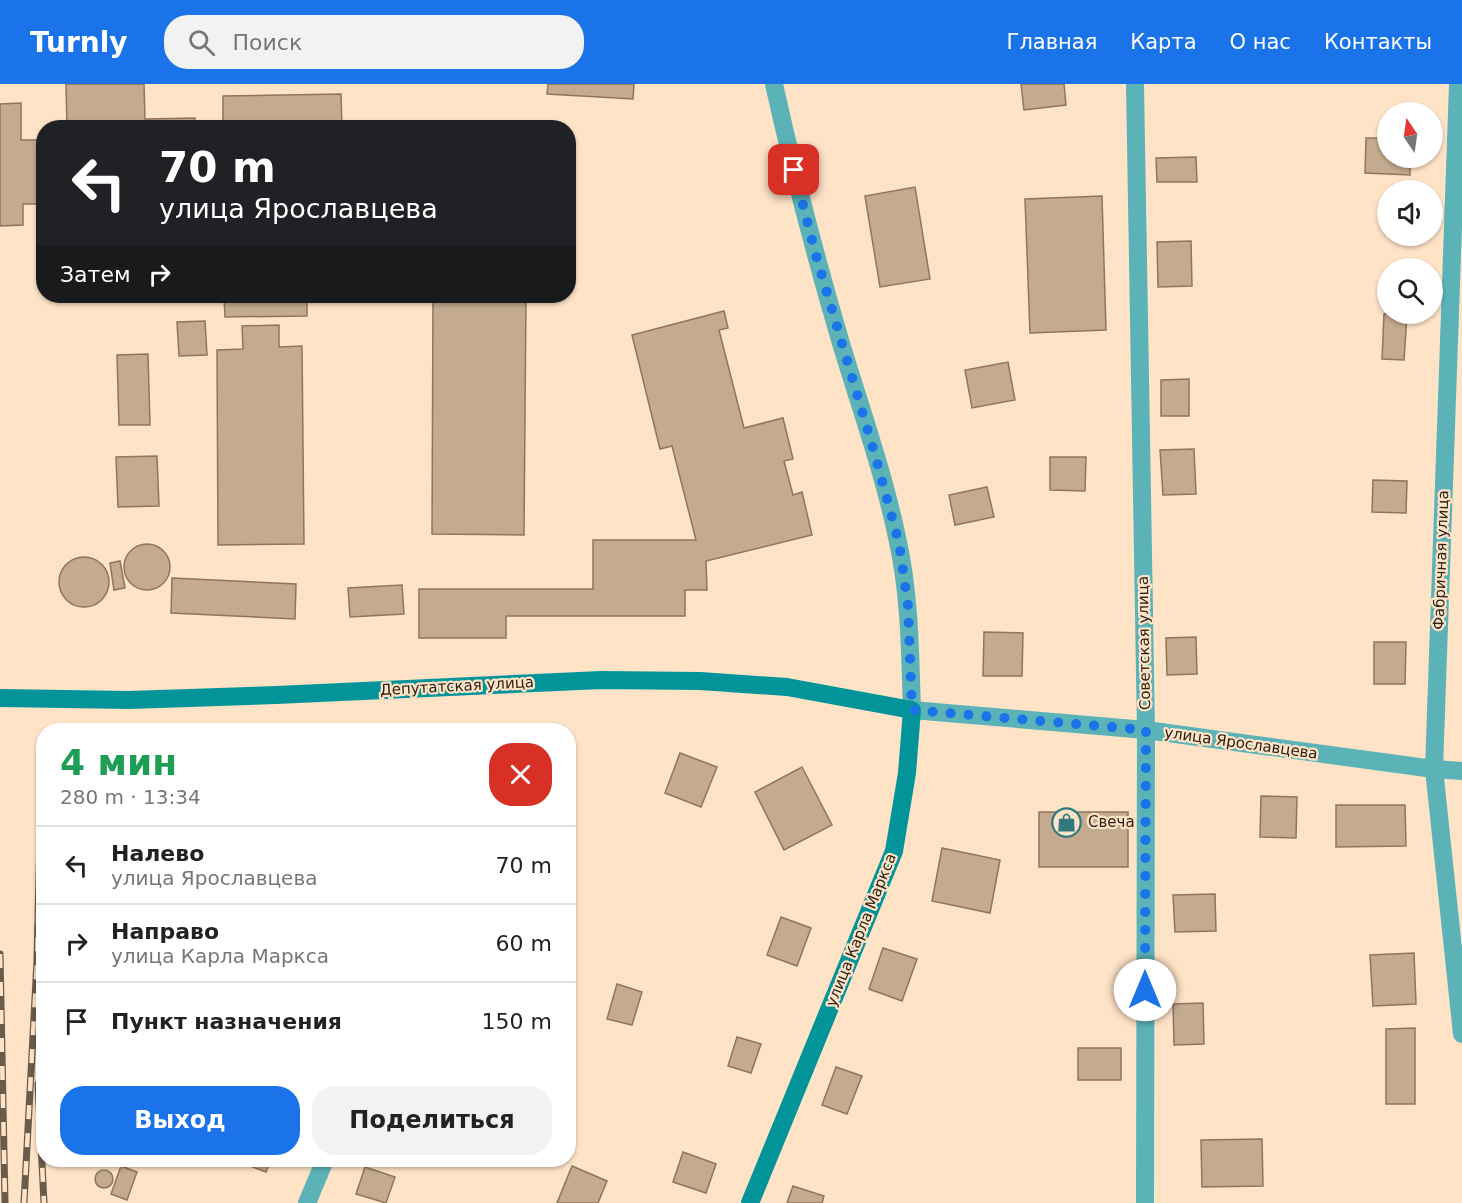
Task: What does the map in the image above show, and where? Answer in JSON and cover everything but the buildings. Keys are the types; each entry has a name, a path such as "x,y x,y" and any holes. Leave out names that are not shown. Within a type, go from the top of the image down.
{"main road":[{"name":"Депутатская улица","path":"0,698 129,700 601,680 700,681 787,687 912,710"},
{"name":"улица Карла Маркса","path":"750,1203 894,851 907,773 912,710"}],"street":[{"name":"улица Карла Маркса","path":"774,84 788,150 815,252 899,543 908,606 912,710"},
{"name":"Советская улица","path":"1136,84 1146,730 1145,1203"},
{"name":"Фабричная улица","path":"1458,84 1434,769 1462,1034"},
{"name":"улица Ярославцева","path":"912,710 1146,730 1462,771"},
{"path":"307,1203 322,1167"}],"railway":[{"path":"0,954 5,1203"},
{"path":"24,1203 36,980"},
{"path":"42,1167 44,1203"}],"place":[{"name":"Свеча","path":"1067,822"}],"route":[{"path":"794,170 815,252 899,543 908,606 912,710 1146,730 1145,990"}]}
